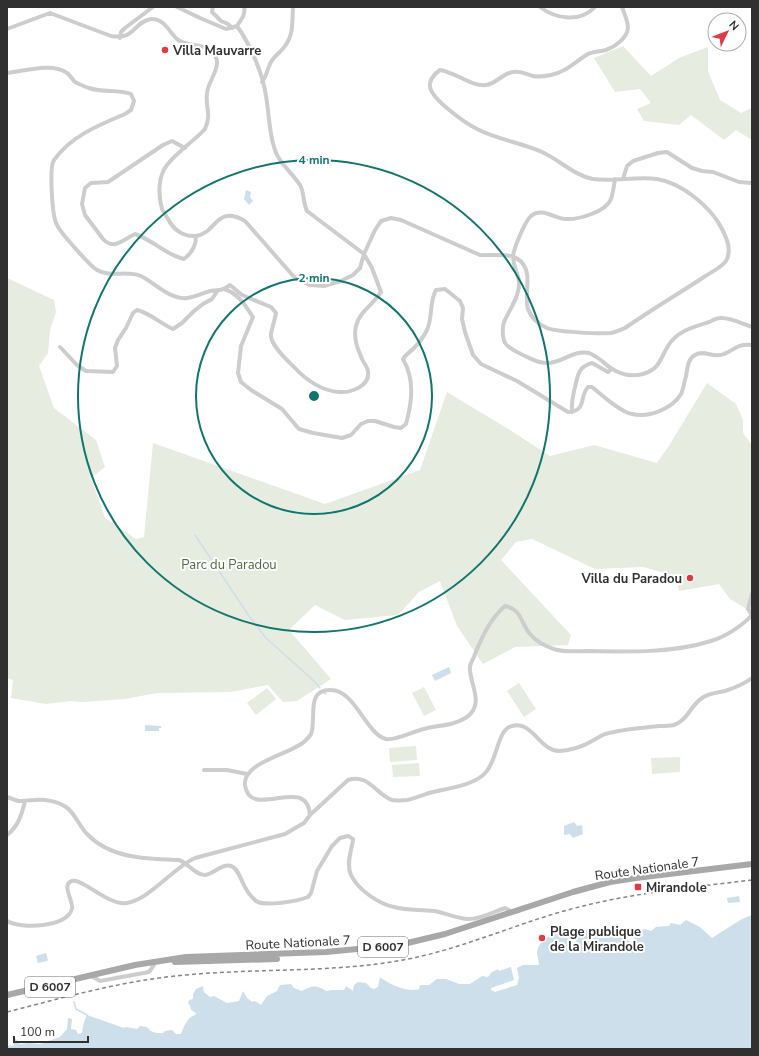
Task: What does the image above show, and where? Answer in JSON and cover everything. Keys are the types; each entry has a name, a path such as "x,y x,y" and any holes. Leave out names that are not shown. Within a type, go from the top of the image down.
{"main road":[{"name":"Route Nationale 7","path":"7,996 134,964 186,957 326,952 399,945 445,934 573,892 610,882 752,866"},
{"name":"Route Nationale 7","path":"7,996 154,965 186,962 255,960 400,948 446,936 584,892 611,885 752,866"}],"street":[{"path":"48,7 50,13"},
{"path":"120,38 121,32 125,28 153,7"},
{"path":"177,7 226,29 237,26 243,18 245,11 244,7"},
{"path":"213,7 212,12 221,21 228,24 232,28"},
{"path":"262,82 266,78 270,64 276,54 285,46 292,34 293,7"},
{"path":"540,7 554,15 568,18 586,14 595,7"},
{"path":"7,29 50,13 120,38 132,33 142,23 151,19 158,20 165,25 178,41 203,46 214,54 217,64 207,92 209,122 205,129 166,165 160,176 162,209 172,226 184,235 196,236 206,232 219,219 228,215 237,216 245,221 294,278 310,286 324,286 341,281 353,275 360,268 364,254 381,221 391,218 408,223 480,255 494,256 506,254 513,256 522,263 526,272 528,308 532,318 539,324 548,328 560,330 605,333 618,331 625,328 726,261 729,249 723,232 711,213 692,194 674,184 656,179 593,179 574,172 543,152 477,129 462,119 437,98 430,90 430,85 431,79 440,70 459,76 477,85 486,85 512,72 522,72 535,76 552,75 565,70 579,59 590,53 606,50 624,38 628,28 622,7"},
{"path":"7,73 51,67 59,68 67,73 76,82 89,88 131,94 134,101 131,110 80,135 54,160 51,166 51,184 56,224 63,234 96,270 106,273 131,273 141,276 168,293 180,298 187,298 230,286 242,295 270,307 276,314 270,336 274,346 302,376 315,384 332,391 341,392 359,388 367,381 368,372 355,344 356,327 359,318 381,292 372,268 364,254 307,211 304,204 301,186 279,160 273,147 266,94 250,49 237,26"},
{"path":"185,148 172,141 163,145 108,182 91,183 85,188 82,204 85,215 103,239 112,244 119,244 135,234 144,237 174,257 184,259 190,254 196,243 196,236"},
{"path":"623,179 627,166 633,161 658,153 667,152 692,168 713,172 739,182 752,183"},
{"path":"615,179 610,201 604,208 593,213 580,218 565,219 546,213 536,213 530,216 524,226 513,256 520,280 513,306 504,322 503,332 505,343 515,351 539,362 553,362 579,353 588,353 594,355 611,370 619,374 630,375 643,374 654,369 662,360 668,346 676,336 687,328 720,318 731,320 752,328"},
{"path":"224,288 231,291 239,298 253,317 241,346 238,373 241,382 282,409 299,429 342,438 351,435 361,424 368,421 375,421 401,428 406,424 410,411 412,381 403,359 414,348 431,320 433,295 436,290 445,289 460,301 463,308 462,319 465,332 473,355 481,364 517,381 568,412 572,412 579,408 585,390 588,387 592,387 622,410 632,414 659,412 671,404 681,394 686,379 688,362 694,355 703,352 718,356 725,354 735,347 752,345"},
{"path":"60,347 77,365 86,371 113,372 117,366 115,348 133,313 137,310 143,312 165,326 173,328 182,323 203,304 212,299 218,290"},
{"path":"572,412 571,400 578,375 584,365 592,363 608,372 611,370"},
{"path":"310,815 308,806 304,801 295,796 260,800 252,798 245,785 245,779 251,769 305,741 311,734 313,706 316,696 326,690 340,692 349,699 374,731 386,739 393,739 414,732 452,724 468,716 474,709 476,700 470,666 481,640 492,620 505,606 512,607 517,612 530,634 539,642 552,648 567,651 626,652 673,649 700,644 720,638 748,620 752,615 748,609 752,594"},
{"path":"7,921 16,925 28,926 57,922 64,919 68,916 72,909 67,887 67,884 70,881 75,881 82,884 111,900 118,902 127,903 142,897 186,862 285,834 304,823 310,815 348,780 354,778 359,778 371,784 392,800 406,800 471,782 482,776 490,767 496,754 501,735 509,727 521,725 529,729 549,748 558,751 568,750 579,747 603,735 613,732 674,725 683,720 700,699 710,694 733,688 752,678"},
{"path":"204,770 227,770 247,774"},
{"path":"7,797 17,801 43,800 58,803 71,812 87,834 102,845 119,854 179,860 186,862 193,870 200,874 206,875 223,866 230,865 235,868 248,893 257,901 267,904 304,898 311,893 317,871 332,846 340,838 348,836 353,842 348,860 350,874 364,890 386,905 404,909 433,911 466,919 475,918 505,908 511,913"},
{"path":"7,835 14,830 22,814 25,801"},
{"path":"93,977 100,981 149,972 154,965"}],"green space":[{"path":"623,46 651,76 679,58 707,47 708,71 720,100 741,113 752,108 752,140 736,130 724,140 691,115 679,125 644,121 637,109 651,103 640,89 615,92 594,58"},
{"name":"Parc du Paradou","path":"7,278 54,300 56,312 50,330 48,353 39,366 54,408 96,440 105,467 91,478 105,518 136,539 144,537 153,443 325,504 420,470 447,392 550,456 594,445 657,463 707,383 736,404 743,420 743,433 752,445 752,610 750,611 730,599 719,584 679,591 676,576 643,567 595,569 532,539 516,542 501,560 571,635 568,645 515,647 483,664 457,626 440,581 419,592 398,615 345,620 315,605 289,630 331,679 297,701 283,702 268,685 230,692 157,693 125,699 82,702 70,701 46,704 11,698 13,680 7,678"},
{"path":"519,683 536,709 524,717 507,691"},
{"path":"424,687 436,710 424,716 412,693"},
{"path":"267,688 276,699 256,715 247,703"},
{"path":"416,746 417,760 390,762 389,748"},
{"path":"680,757 680,772 652,774 651,758"},
{"path":"419,763 420,776 393,777 392,765"}],"water":[{"path":"246,190 251,192 250,197 253,201 249,205 244,199"},
{"path":"449,667 451,673 435,681 432,675"},
{"path":"145,725 161,726 161,728 159,728 159,731 145,731"},
{"path":"574,822 577,826 582,825 583,834 573,838 570,834 564,835 564,826"},
{"path":"739,896 740,902 728,903 727,898"},
{"path":"752,915 752,1049 7,1049 7,1045 14,1046 14,1037 20,1044 40,1044 60,1037 67,1029 68,1018 72,1019 71,1029 76,1030 78,1034 82,1033 87,1015 124,1028 137,1029 140,1026 147,1027 152,1032 156,1033 163,1033 165,1031 172,1030 176,1034 181,1034 188,1020 196,1013 191,1010 190,1005 188,1004 189,1000 193,999 193,994 196,989 203,986 204,992 210,997 214,996 227,1003 239,1001 243,991 247,998 252,1002 255,1001 261,1005 267,996 277,991 280,985 291,984 294,988 302,991 314,986 326,991 344,990 346,986 353,991 354,985 358,982 366,983 374,989 378,987 380,977 404,989 415,990 419,989 420,985 429,985 437,979 446,979 459,984 470,984 482,976 488,977 492,972 498,969 499,971 511,967 514,980 491,988 491,990 495,992 517,985 519,978 517,968 523,965 539,965 537,952 542,942 550,936 561,932 571,931 574,946 577,945 575,933 588,929 602,930 615,927 626,934 626,938 632,944 635,936 643,936 642,930 645,929 651,931 656,927 669,926 671,923 680,925 686,920 700,927 712,938 742,919"},
{"path":"46,953 48,960 38,963 36,956"}],"waterway":[{"path":"195,535 249,616 266,638 320,688"},
{"path":"74,1002 76,1009 87,1015"}],"railway":[{"path":"7,1012 73,995 163,977 213,973 322,969 403,960 468,943 575,908 619,898 663,891 752,880"}],"place":[{"name":"Villa Mauvarre","path":"165,50"},
{"name":"Villa du Paradou","path":"690,578"},
{"name":"Mirandole","path":"638,887"},
{"name":"Plage publique de la Mirandole","path":"542,938"}]}
